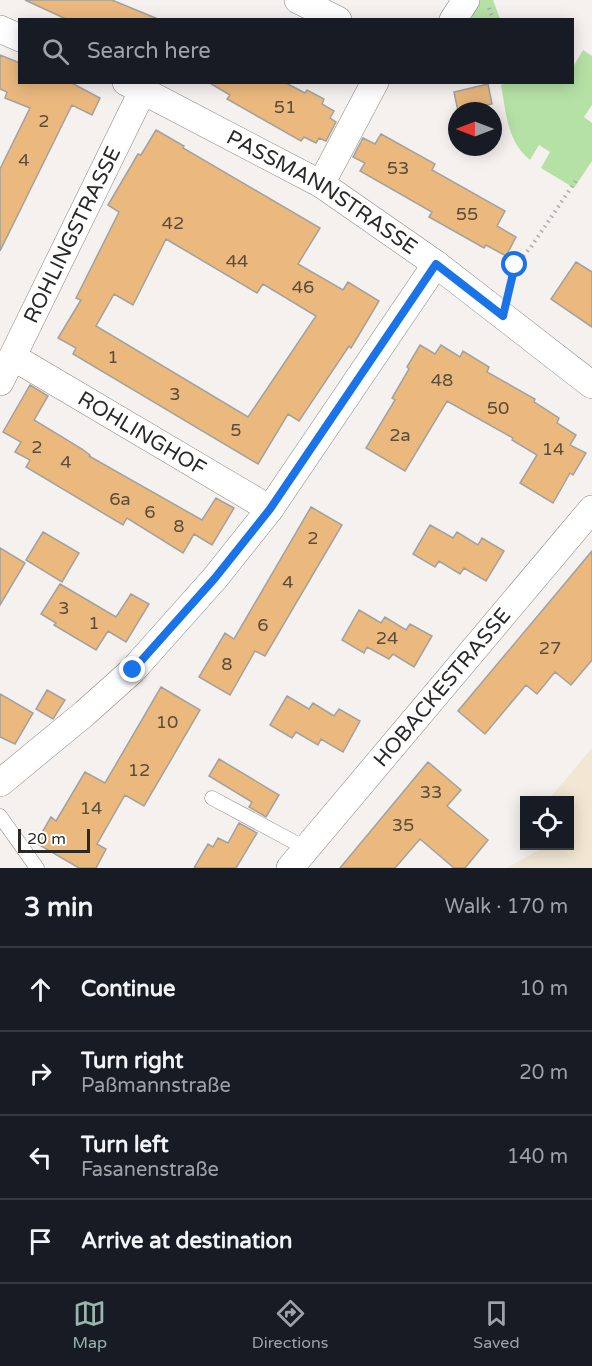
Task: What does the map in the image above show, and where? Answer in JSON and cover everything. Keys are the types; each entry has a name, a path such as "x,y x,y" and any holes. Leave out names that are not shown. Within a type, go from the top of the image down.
{"street":[{"path":"298,0 334,18"},
{"path":"454,18 466,0"},
{"path":"0,29 18,37"},
{"path":"321,184 374,84"},
{"name":"PASSMANNSTRASSE","path":"134,86 321,184 436,264 592,385"},
{"name":"ROHLINGSTRASSE","path":"0,382 134,86"},
{"path":"5,780 133,670 215,578 270,509 436,264"},
{"name":"ROHLINGHOF","path":"13,357 270,509"},
{"name":"HOBACKESTRASSE","path":"298,859 592,509"}],"lane":[{"path":"212,798 298,859"},
{"path":"0,816 38,868"}],"path":[{"path":"503,316 515,265 531,247 577,178"}],"shaded area":[{"path":"592,748 592,868 506,868 539,850 574,850 574,796 551,796"}],"green space":[{"path":"476,0 493,0 500,18 473,18 470,12"},
{"path":"583,50 592,56 592,105 584,117 592,123 592,161 574,188 541,168 550,152 539,145 530,160 522,153 509,126 501,85 574,84 574,65"}],"building":[{"path":"25,0 112,0 156,18 64,18"},
{"path":"0,55 18,62 18,84 74,84 100,98 92,115 72,105 0,251 0,169 30,108 5,98 7,92 0,89"},
{"path":"211,84 288,84 305,93 307,90 324,99 322,104 334,111 330,118 336,122 326,141 319,138 316,143 304,137 301,141 227,99 230,95"},
{"path":"488,84 492,102 456,102 454,92"},
{"path":"156,130 320,228 298,264 343,290 348,282 379,301 351,348 349,346 299,421 288,414 258,464 73,354 76,348 58,338 81,300 76,298 119,212 108,205 138,154 141,155","holes":["166,239 257,293 263,284 316,316 248,417 96,326 114,294 133,305"]},
{"path":"381,134 435,164 432,170 505,211 497,226 516,237 506,256 486,245 484,248 429,217 432,212 360,171 365,163 353,157 363,138 375,144"},
{"path":"576,262 592,272 592,327 551,299"},
{"path":"420,345 435,354 441,345 460,357 463,351 489,367 487,372 535,399 534,402 559,418 557,423 576,435 570,445 586,453 573,475 570,473 553,503 520,483 537,455 512,440 513,438 447,401 405,471 366,448 395,400 392,398"},
{"path":"30,385 48,396 34,420 82,449 89,456 202,520 216,498 234,508 212,545 194,534 183,553 127,518 123,525 26,467 30,460 15,452 21,442 3,432"},
{"path":"311,507 342,525 265,656 255,651 230,695 199,677 225,633 234,639"},
{"path":"430,525 453,538 457,532 478,545 482,538 504,551 486,581 464,568 460,574 439,561 435,567 413,554"},
{"path":"43,532 79,553 62,582 26,560"},
{"path":"0,548 25,563 0,605"},
{"path":"592,551 592,660 571,685 555,672 537,694 526,685 485,734 458,711"},
{"path":"60,584 116,617 131,594 149,604 126,642 108,631 96,650 54,625 56,623 41,614"},
{"path":"359,610 381,623 385,617 406,630 410,624 432,636 414,667 393,654 389,659 367,647 364,653 342,640"},
{"path":"161,687 200,710 144,806 125,795 97,844 106,849 96,868 79,868 36,843 51,817 56,821 85,772 105,783"},
{"path":"47,690 65,700 53,719 36,709"},
{"path":"0,694 33,713 15,744 0,737"},
{"path":"287,696 309,709 313,703 334,716 339,709 360,721 343,752 321,739 318,745 296,732 292,738 270,725"},
{"path":"219,759 279,795 266,817 249,807 252,802 209,776"},
{"path":"428,762 461,790 447,806 488,840 465,868 454,868 420,839 395,868 340,868"},
{"path":"239,823 257,833 236,868 194,868 208,844 213,847 218,838 228,843"}],"route":[{"path":"133,670 177,623 270,509 436,264 503,316 515,265"}]}
